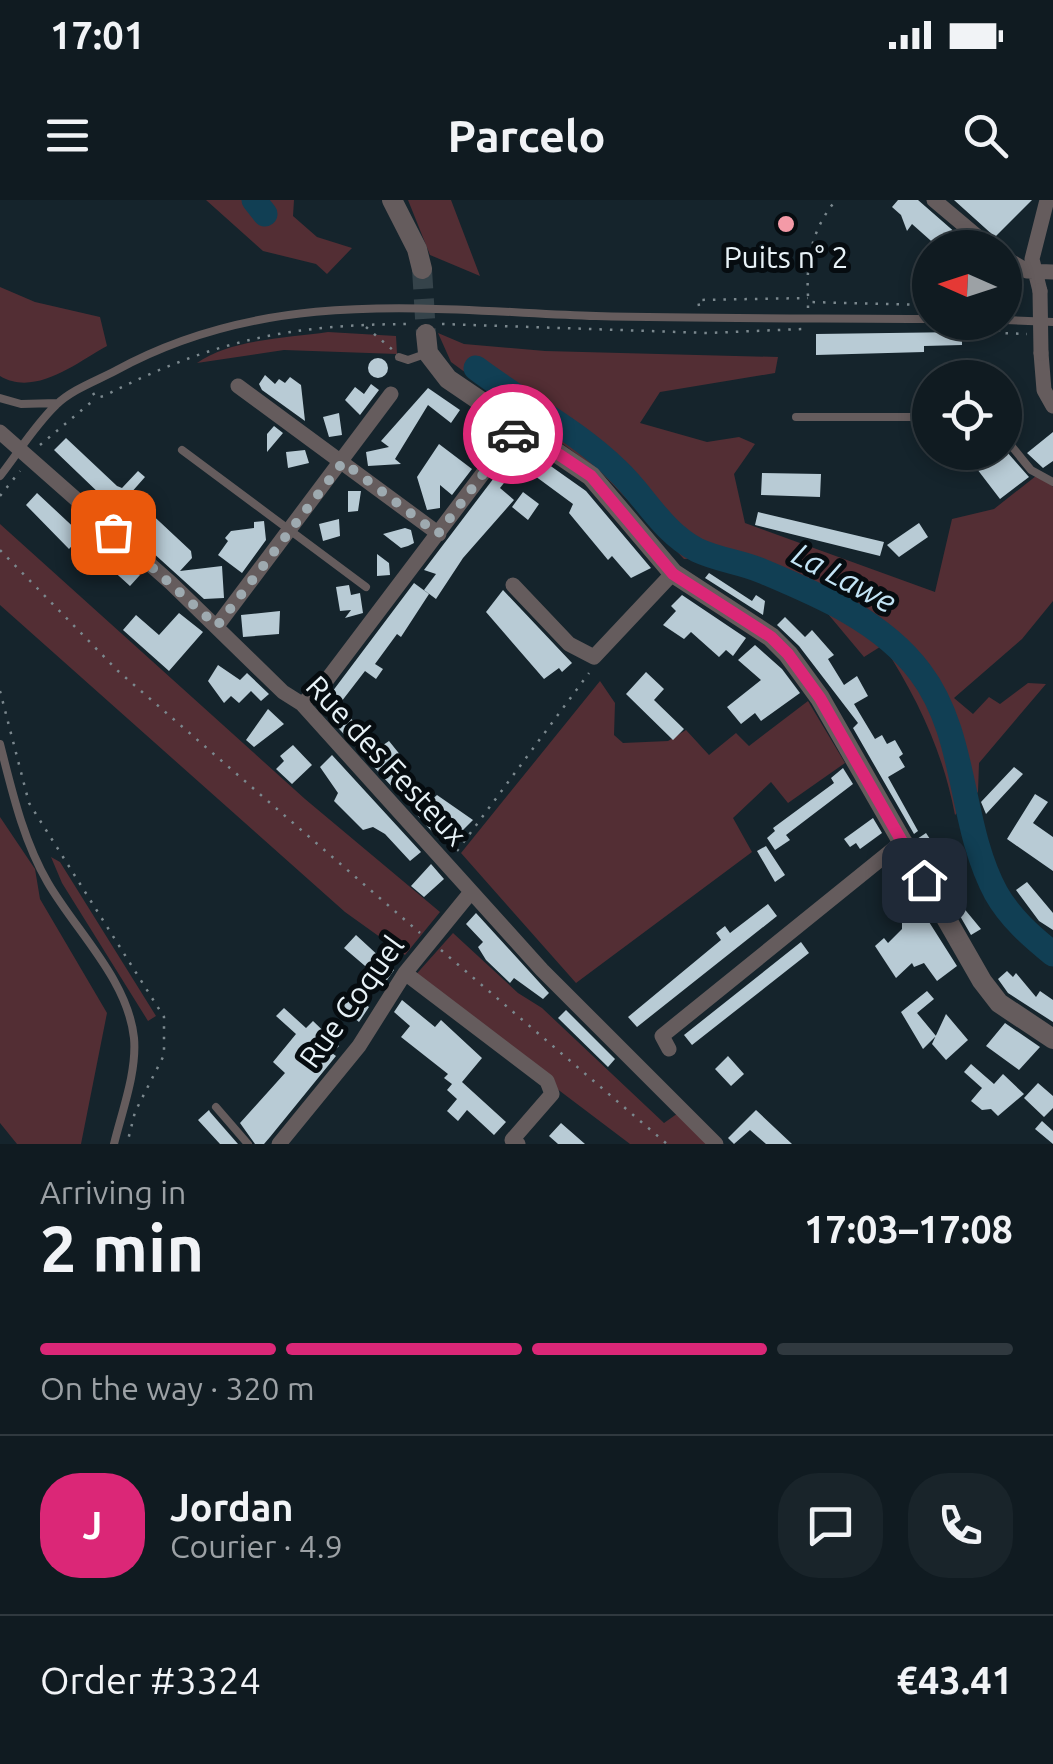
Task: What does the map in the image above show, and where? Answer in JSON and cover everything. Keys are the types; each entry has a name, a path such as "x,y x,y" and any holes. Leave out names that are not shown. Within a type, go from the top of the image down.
{"street":[{"path":"392,200 417,249 422,268"},
{"path":"934,200 970,230"},
{"path":"1046,200 1032,272 1040,291 1044,390 1053,406"},
{"path":"1022,267 1032,272 1053,272"},
{"path":"426,334 448,380 591,476 673,574 771,637 788,654 820,698 962,950 999,1004 1053,1039"},
{"path":"238,386 438,534"},
{"path":"217,626 391,394"},
{"path":"302,704 323,685 518,427"},
{"name":"Rue des Festeux","path":"0,432 217,626 283,692 302,704 542,970 716,1144"},
{"path":"513,585 569,644 594,657 673,574"},
{"path":"669,1049 662,1036 902,842"},
{"name":"Rue Coquel","path":"278,1144 359,1046 405,973 471,892"},
{"path":"405,973 547,1082 552,1094 515,1142"}],"lane":[{"path":"0,398 21,404 57,403 182,340 240,321 295,311 371,306 699,317 912,319"},
{"path":"1022,322 1053,322"},
{"path":"399,357 408,360 426,334"},
{"path":"0,476 24,453 57,403"},
{"path":"796,416 912,417"},
{"path":"182,450 366,587"},
{"path":"1022,459 1031,470 1053,482"},
{"path":"0,744 15,806 46,881 124,1003 132,1026 131,1074 114,1144"},
{"path":"216,1107 248,1144"}],"path":[{"path":"0,496 24,453 96,398 182,358 262,334 360,325 426,334 798,333 806,318 810,245 821,218 836,200"},
{"path":"699,333 698,300 912,305"},
{"path":"360,325 372,328 399,357"},
{"path":"1022,335 1035,335"},
{"path":"92,392 96,398"},
{"path":"0,550 132,683 379,902 430,940 667,1144"},
{"path":"446,864 585,684 594,657"},
{"path":"0,691 29,802 164,1017 164,1055 135,1112 127,1144"}],"shaded area":[{"path":"206,200 294,200 293,216 317,237 352,248 327,274 316,264 263,251"},
{"path":"408,200 451,200 480,276 430,255"},
{"path":"0,287 35,302 100,317 107,346 41,380 27,383 0,376"},
{"path":"328,332 396,336 397,354 284,350 197,363 243,344"},
{"path":"438,333 464,344 545,351 778,357 775,373 660,392 640,423 707,442 739,437 755,444 734,474 745,523 935,592 952,519 994,509 1041,472 1053,487 1053,601 1022,639 954,698 973,714 989,697 1000,704 1028,683 1046,684 979,763 978,792 955,815 928,727 883,645 864,657 823,608 753,556 684,559 601,472 451,362"},
{"path":"0,524 305,799 440,912 405,955 345,912 0,605"},
{"path":"600,681 615,703 614,735 623,743 668,741 686,730 709,755 736,733 749,746 808,701 845,763 788,803 771,782 733,818 752,852 576,983 461,853"},
{"path":"0,817 35,869 40,899 107,1013 81,1144 17,1144 0,1123"},
{"path":"51,857 60,862 156,1016 148,1021 62,883"},
{"path":"453,933 518,993 542,1008 664,1123 681,1111 716,1144 630,1144 412,979"}],"building":[{"path":"898,200 918,200 952,230 919,230 912,224 907,231 901,215 892,207"},
{"path":"954,200 1032,200 1002,230 987,230"},
{"path":"912,333 912,340 962,340 962,345 924,346 924,352 816,355 816,334"},
{"path":"378,358 388,368 378,378 368,368"},
{"path":"265,375 275,384 279,379 285,383 290,377 301,385 305,421 262,390 259,384"},
{"path":"371,384 379,390 360,415 345,400 355,387 364,394"},
{"path":"428,388 460,410 451,423 428,405 395,459 401,464 368,466 366,452 389,447 381,441"},
{"path":"339,413 342,435 329,437 323,417"},
{"path":"470,413 487,430 489,443 477,444 466,436"},
{"path":"274,426 283,433 267,452 267,434"},
{"path":"1053,432 1053,461 1043,468 1027,453"},
{"path":"66,438 117,486 122,488 138,471 145,477 130,494 191,551 192,558 180,571 222,566 224,598 204,599 98,503 103,497 54,450"},
{"path":"439,444 472,469 452,495 440,485 440,508 427,510 417,477"},
{"path":"305,450 309,463 288,468 286,452"},
{"path":"506,462 515,469 500,488 514,500 463,558 436,599 424,590 436,574 424,570"},
{"path":"545,462 586,491 651,568 631,578 612,556 608,560 569,513 573,504 535,476"},
{"path":"1022,469 1029,477 1000,499 978,470"},
{"path":"762,473 821,474 820,497 761,495"},
{"path":"348,491 361,491 358,511 348,512"},
{"path":"523,492 539,504 528,520 512,507"},
{"path":"37,493 82,535 69,549 26,505"},
{"path":"758,512 884,542 880,556 755,525"},
{"path":"339,519 340,536 323,541 319,524"},
{"path":"264,521 266,540 242,573 218,555 231,531 254,528 254,522"},
{"path":"919,523 928,537 899,557 887,545"},
{"path":"411,530 414,543 401,548 383,534"},
{"path":"377,554 389,563 390,575 377,576"},
{"path":"119,556 140,575 130,586 109,567"},
{"path":"709,573 752,601 756,595 765,601 763,615 705,578"},
{"path":"414,583 429,594 401,637 397,634 375,664 383,669 376,679 365,671 338,706 380,747 389,741 410,767 395,790 320,708"},
{"path":"349,585 351,595 360,593 363,613 345,618 351,610 340,611 336,587"},
{"path":"503,590 572,663 562,672 559,668 544,679 486,612"},
{"path":"682,595 746,638 733,656 726,650 719,657 691,632 684,639 663,625 676,611 671,606"},
{"path":"280,611 279,634 243,637 241,615"},
{"path":"179,613 203,632 169,671 123,630 136,615 159,635"},
{"path":"785,617 805,637 812,630 834,655 828,659 844,685 857,676 868,696 854,704 875,739 882,735 887,744 895,740 903,754 899,757 905,767 888,777 918,831 914,834 853,728 858,723 799,646 777,625"},
{"path":"755,645 782,669 800,693 761,721 755,713 741,724 727,707 761,680 738,660"},
{"path":"218,665 240,680 247,673 269,694 261,701 251,691 239,703 231,696 224,703 208,681"},
{"path":"646,672 664,689 654,700 684,729 673,740 626,694"},
{"path":"268,709 284,724 254,747 246,740"},
{"path":"293,745 312,765 292,784 276,769 284,761 280,756"},
{"path":"332,755 421,852 410,861 385,834 373,827 363,830 334,801 338,793 320,767"},
{"path":"1014,767 1023,774 986,814 981,802"},
{"path":"843,768 853,784 786,835 790,840 775,850 767,838 775,831 773,828 834,783 831,778"},
{"path":"1035,794 1048,802 1033,823 1053,837 1053,871 1007,839"},
{"path":"437,795 473,820 452,841 443,832 437,837 416,814"},
{"path":"873,818 882,833 860,849 856,843 850,847 844,839"},
{"path":"926,833 934,845 951,841 964,861 938,876 917,839"},
{"path":"766,846 785,875 775,882 757,851"},
{"path":"431,864 444,879 424,897 411,886"},
{"path":"896,870 957,966 937,981 924,963 914,967 912,963 896,978 875,946 884,938 888,943 902,929 902,922 887,905 896,898 884,877"},
{"path":"1027,882 1053,913 1053,930 1039,921 1016,890"},
{"path":"768,904 777,916 637,1027 628,1017 721,940 716,933 725,926 730,933"},
{"path":"962,906 981,929 971,935 956,909"},
{"path":"476,913 549,993 543,999 514,978 510,983 486,960 478,947 483,942 466,924"},
{"path":"356,935 394,970 385,983 344,948"},
{"path":"801,942 809,953 692,1045 684,1035"},
{"path":"1007,971 1013,977 1016,973 1036,997 1040,991 1053,1000 1053,1022 1008,993 998,979"},
{"path":"927,991 934,999 917,1013 936,1036 923,1049 901,1012"},
{"path":"349,992 369,1007 359,1022 340,1006"},
{"path":"402,1000 435,1027 441,1020 482,1058 462,1082 506,1122 494,1135 467,1110 458,1121 447,1111 457,1099 447,1090 452,1084 444,1078 448,1074 401,1037 410,1026 394,1012"},
{"path":"284,1008 306,1028 313,1021 339,1046 332,1053 336,1056 264,1144 255,1144 240,1123 285,1073 273,1062 296,1034 276,1016"},
{"path":"566,1010 615,1059 608,1067 558,1018"},
{"path":"946,1014 968,1040 946,1060 932,1044"},
{"path":"1005,1023 1040,1047 1019,1070 986,1046"},
{"path":"728,1056 744,1074 731,1086 715,1069"},
{"path":"971,1064 994,1084 1003,1074 1024,1094 998,1116 991,1109 982,1110 971,1101 982,1088 964,1072"},
{"path":"1038,1083 1053,1096 1053,1108 1044,1117 1024,1098"},
{"path":"209,1110 238,1144 220,1144 198,1120"},
{"path":"756,1110 792,1144 766,1144 750,1130 734,1144 728,1138"},
{"path":"1042,1121 1053,1131 1053,1144 1035,1129"},
{"path":"561,1123 585,1144 558,1144 549,1136"}],"waterway":[{"name":"La Lawe","path":"254,200 265,214"},
{"name":"La Lawe","path":"476,368 601,455 684,542 827,600 868,624 905,654 936,697 947,724 975,839 996,893 1029,934 1053,954"}],"tunnel":[{"path":"422,269 426,334"}],"way so far":[{"path":"113,532 217,626 343,462 438,534 513,434"}],"place":[{"name":"Puits n° 2","path":"786,224"}],"route":[{"path":"513,434 518,427 591,476 673,574 771,637 788,654 820,698 924,880"}]}
